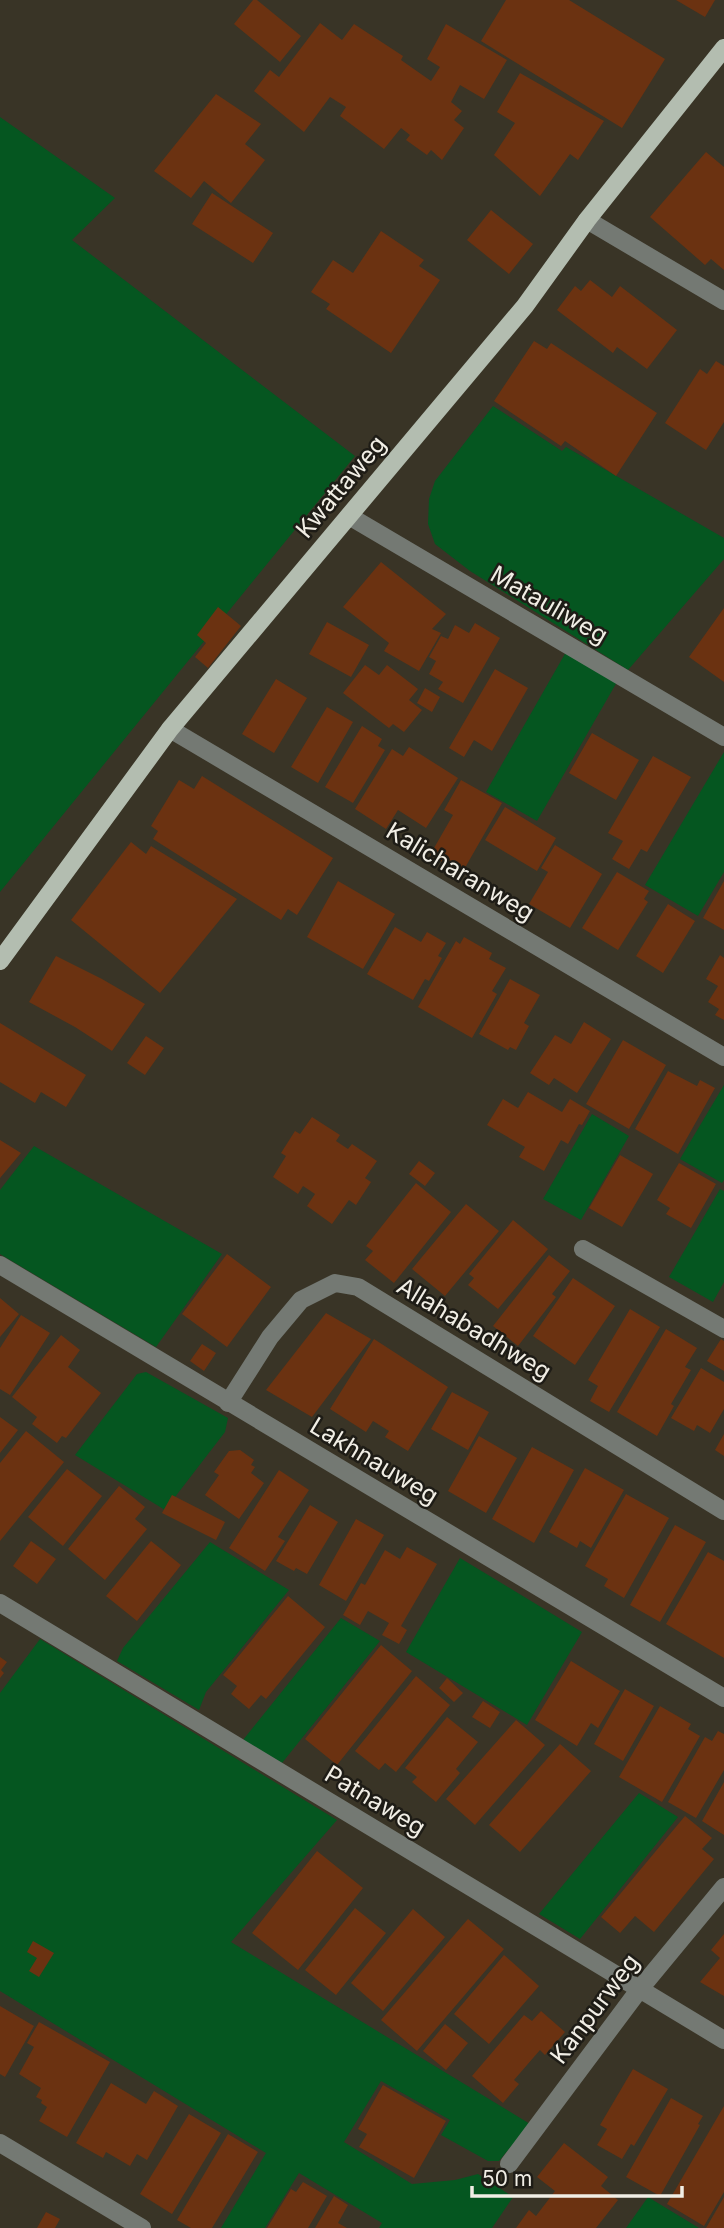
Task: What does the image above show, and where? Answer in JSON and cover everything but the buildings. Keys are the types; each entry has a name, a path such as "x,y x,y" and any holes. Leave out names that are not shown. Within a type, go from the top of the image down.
{"main road":[{"name":"Kwattaweg","path":"0,961 170,729 525,306 587,220 724,48"}],"street":[{"path":"587,220 724,301"},
{"name":"Matauliweg","path":"349,516 724,737"},
{"name":"Kalicharanweg","path":"170,729 724,1056"},
{"path":"583,1249 724,1329"},
{"name":"Lakhnauweg","path":"0,1265 724,1698"},
{"name":"Allahabadhweg","path":"228,1403 270,1337 301,1300 335,1283 358,1287 724,1511"},
{"name":"Patnaweg","path":"0,1603 724,2040"},
{"name":"Kanpurweg","path":"509,2164 639,1990 724,1887"},
{"path":"0,2143 142,2228"}],"green space":[{"path":"0,117 115,198 72,240 355,456 0,892"},
{"path":"493,406 562,451 566,447 724,538 724,559 628,670 470,571 435,544 428,524 429,499 435,481"},
{"path":"566,652 617,682 537,821 486,792"},
{"path":"724,752 724,872 698,916 645,885"},
{"path":"724,1085 724,1180 722,1183 680,1159"},
{"path":"592,1114 629,1136 581,1220 543,1199"},
{"path":"34,1146 222,1254 156,1347 0,1254 0,1190"},
{"path":"720,1189 724,1191 724,1282 713,1302 669,1277"},
{"path":"146,1372 228,1418 225,1432 165,1510 75,1455 137,1374"},
{"path":"210,1542 289,1590 206,1692 199,1710 117,1661 123,1648"},
{"path":"460,1558 582,1632 527,1725 406,1652"},
{"path":"341,1618 380,1641 282,1763 243,1740"},
{"path":"40,1639 337,1820 231,1942 530,2124 499,2161 488,2161 441,2135 450,2120 381,2081 344,2142 412,2184 455,2180 478,2174 513,2197 492,2228 379,2228 382,2223 299,2173 265,2228 221,2228 266,2153 0,1991 0,1693"},
{"path":"639,1793 678,1817 580,1939 539,1914"},
{"path":"648,2197 699,2228 626,2228"}]}
